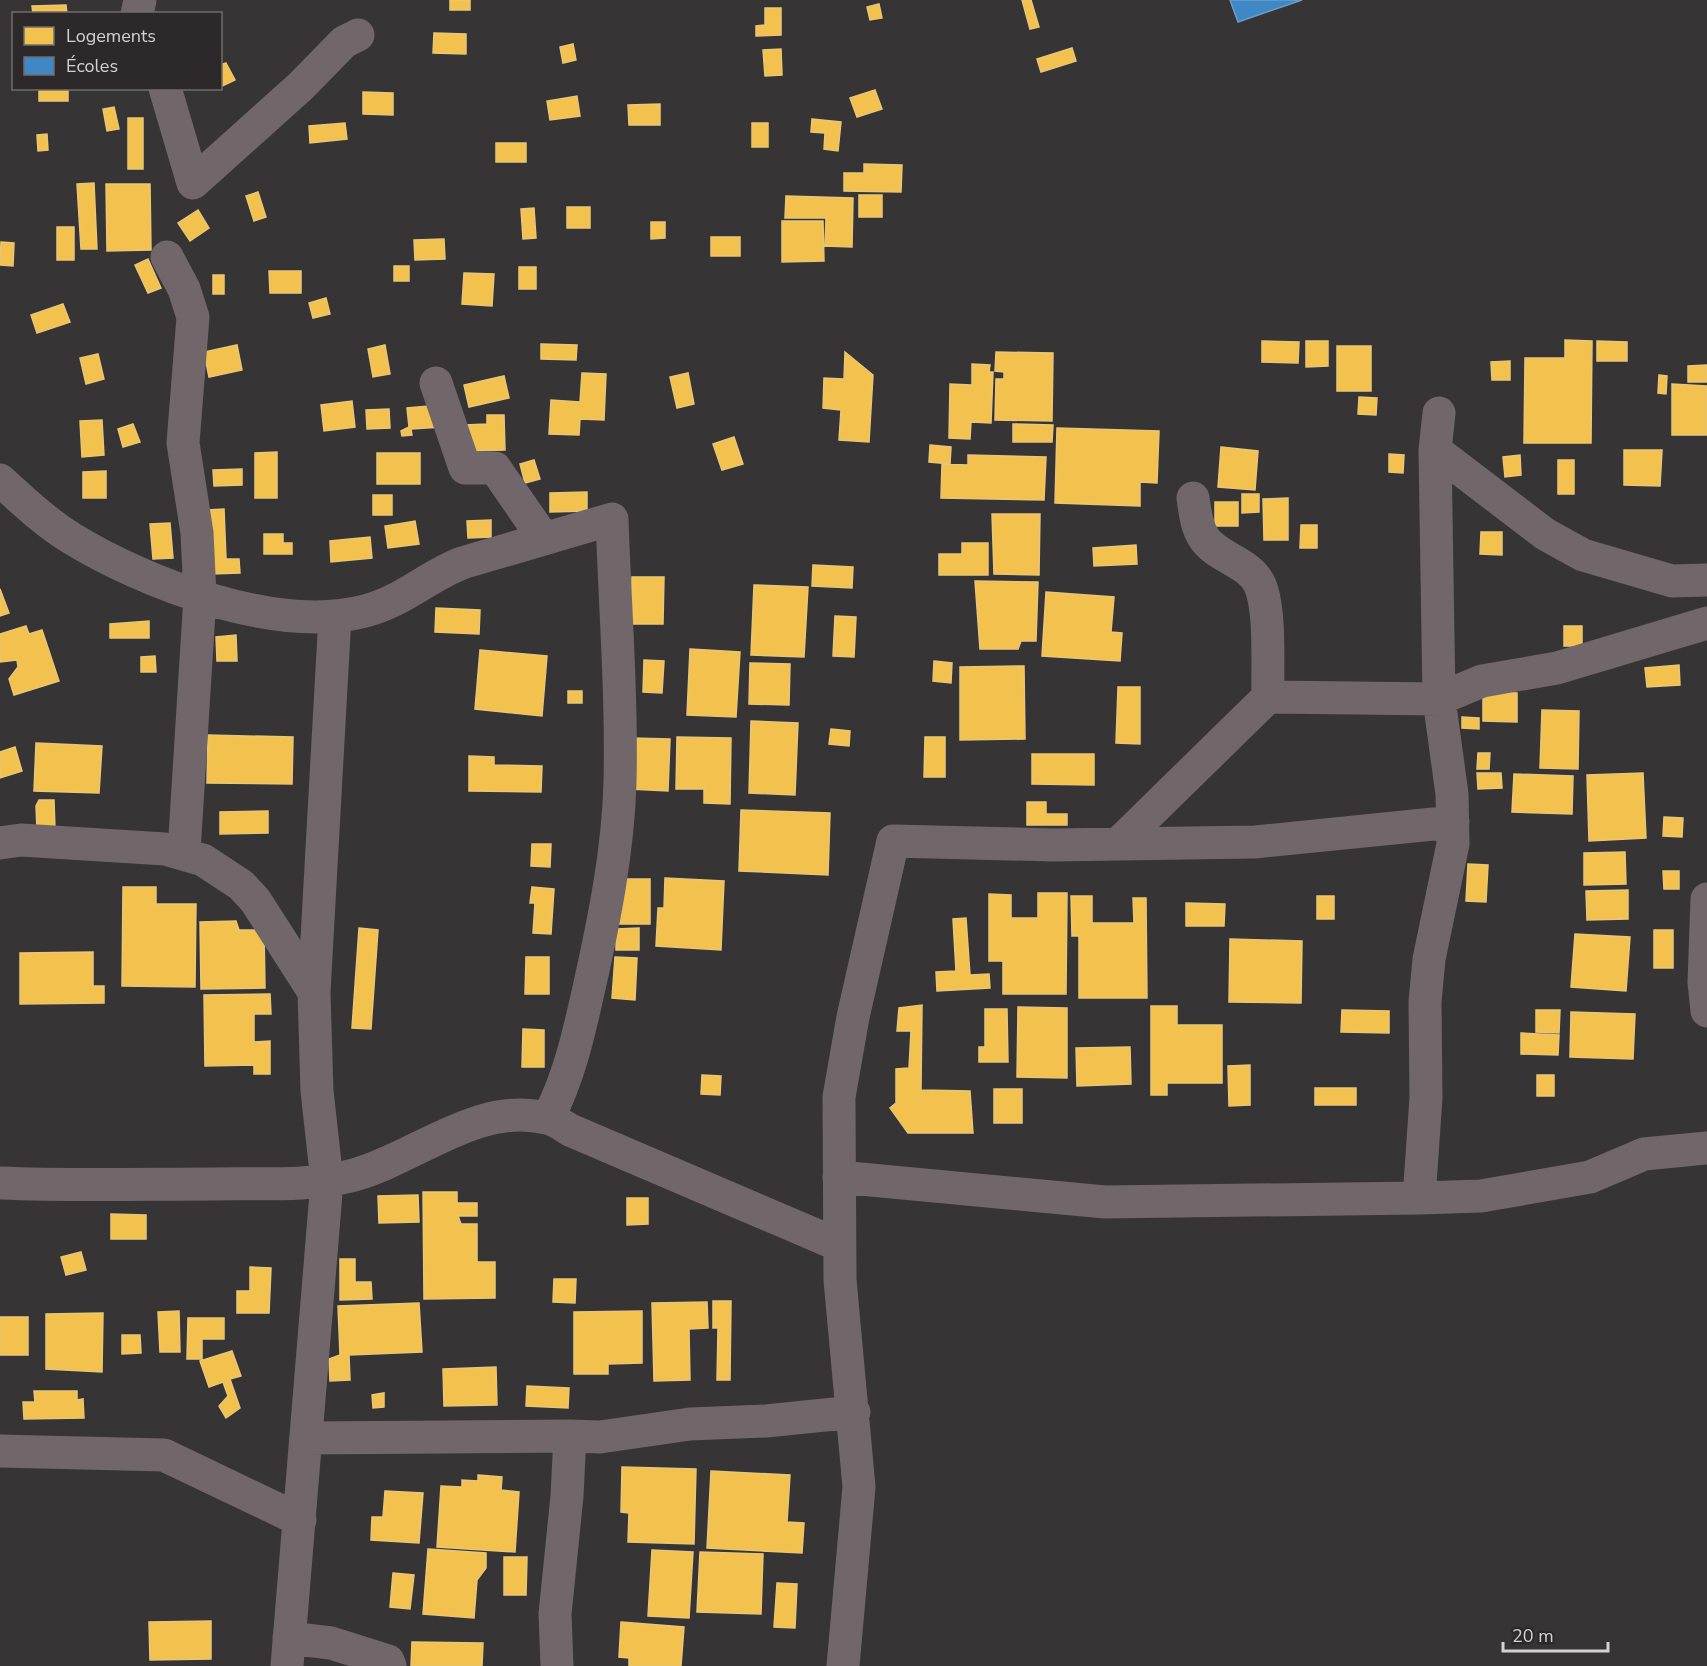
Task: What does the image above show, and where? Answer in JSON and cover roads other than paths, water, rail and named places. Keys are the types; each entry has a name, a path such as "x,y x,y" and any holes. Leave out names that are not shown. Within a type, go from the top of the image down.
{"street":[{"path":"166,90 193,183 301,86 344,42 358,35"},
{"path":"167,257 184,289 193,317 183,443 197,533 200,596 184,852"},
{"path":"436,383 465,468 495,468 543,539"},
{"path":"1419,1198 1426,1098 1425,1002 1429,959 1452,854 1453,822 1452,794 1439,699 1435,450 1439,413"},
{"path":"1435,450 1545,534 1583,555 1672,581 1707,580"},
{"path":"0,480 70,537 140,572 235,607 293,615 335,616 366,611 422,586 444,570 612,519 620,783 614,854 605,918 563,1090 548,1118"},
{"path":"1193,498 1197,522 1211,547 1252,574 1259,584 1265,601 1268,697"},
{"path":"335,616 314,992 317,1091 327,1181 308,1438 288,1652 331,1643 388,1660 390,1666"},
{"path":"1118,844 1268,697 1439,699 1482,681 1557,668 1707,623"},
{"path":"843,1666 860,1488 840,1280 839,1097 853,1017 893,841 1118,844 1255,842 1453,822"},
{"path":"0,843 32,840 184,852 222,872 241,885 255,900 314,992"},
{"path":"1707,899 1704,982 1707,1011"},
{"path":"0,1183 68,1185 327,1181 393,1162 456,1131 491,1119 522,1115 548,1118 570,1130 839,1245"},
{"path":"839,1177 1104,1202 1481,1196 1579,1179 1644,1154 1707,1148"},
{"path":"308,1438 600,1437 679,1425 766,1421 854,1413"},
{"path":"557,1666 555,1614 567,1496 570,1436"},
{"path":"0,1451 164,1455 300,1520"}]}
